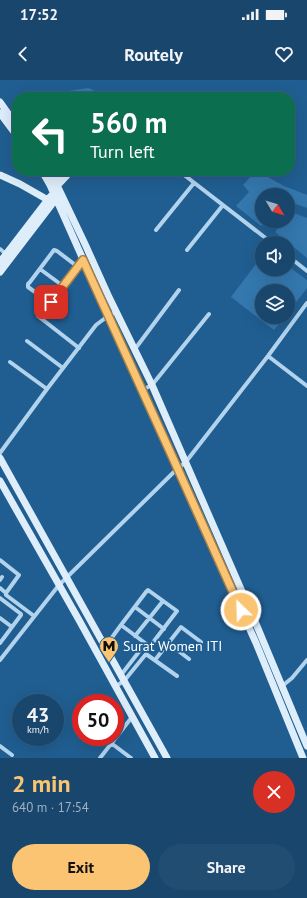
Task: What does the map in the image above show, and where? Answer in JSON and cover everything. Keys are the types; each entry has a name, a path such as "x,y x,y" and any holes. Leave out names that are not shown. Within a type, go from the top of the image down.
{"main road":[{"path":"0,102 12,119"},
{"path":"0,113 12,129"},
{"path":"0,175 20,184 48,200"},
{"path":"46,176 56,190 85,244 152,385 283,686 307,746"},
{"path":"51,176 83,260 256,643 303,758"},
{"path":"0,272 56,190 62,176"},
{"path":"0,262 67,176"},
{"path":"0,458 167,758"},
{"path":"0,481 155,758"},
{"path":"79,620 87,615"}],"street":[{"path":"185,176 263,236"},
{"path":"156,230 194,183"},
{"path":"187,250 223,205"},
{"path":"0,249 6,254"},
{"path":"78,267 56,250 53,251 28,284 28,287 51,302 78,267 83,260"},
{"path":"295,262 307,271"},
{"path":"40,268 63,286"},
{"path":"135,349 179,290"},
{"path":"0,660 59,585 178,468 185,463 307,303"},
{"path":"0,453 96,325 116,312"},
{"path":"142,390 152,385 209,314"},
{"path":"38,316 79,348"},
{"path":"27,341 63,368"},
{"path":"268,356 307,386"},
{"path":"10,362 47,389"},
{"path":"0,560 19,575 6,593"},
{"path":"0,588 6,593 6,595 34,616"},
{"path":"105,647 121,625 148,590 177,611 149,646 121,625"},
{"path":"1,599 21,614 8,633 1,640"},
{"path":"135,636 163,601"},
{"path":"135,607 164,629"},
{"path":"0,618 12,627"},
{"path":"155,660 181,627 202,642"},
{"path":"8,633 16,639"},
{"path":"168,643 189,660"},
{"path":"116,686 145,644"},
{"path":"122,678 146,654 177,676"},
{"path":"276,691 292,678 307,660"},
{"path":"124,726 132,716"},
{"path":"0,746 12,755"},
{"path":"100,758 109,746"},
{"path":"115,746 131,758"}],"shaded area":[{"path":"88,88 97,92 62,92"},
{"path":"251,176 266,176 289,188 255,188 255,221 236,206 249,192 243,185"},
{"path":"295,190 307,195 307,208 295,204"},
{"path":"295,214 307,218 307,258 295,248 295,236 280,236 275,232 278,228 295,228"},
{"path":"255,265 255,276 295,276 295,271 307,280 307,288 295,304 295,284 255,284 255,315 231,297"},
{"path":"266,324 279,324 274,330"}],"place":[{"name":"Surat Women ITI","path":"109,663"}],"route":[{"path":"51,302 83,260 241,610"}]}
